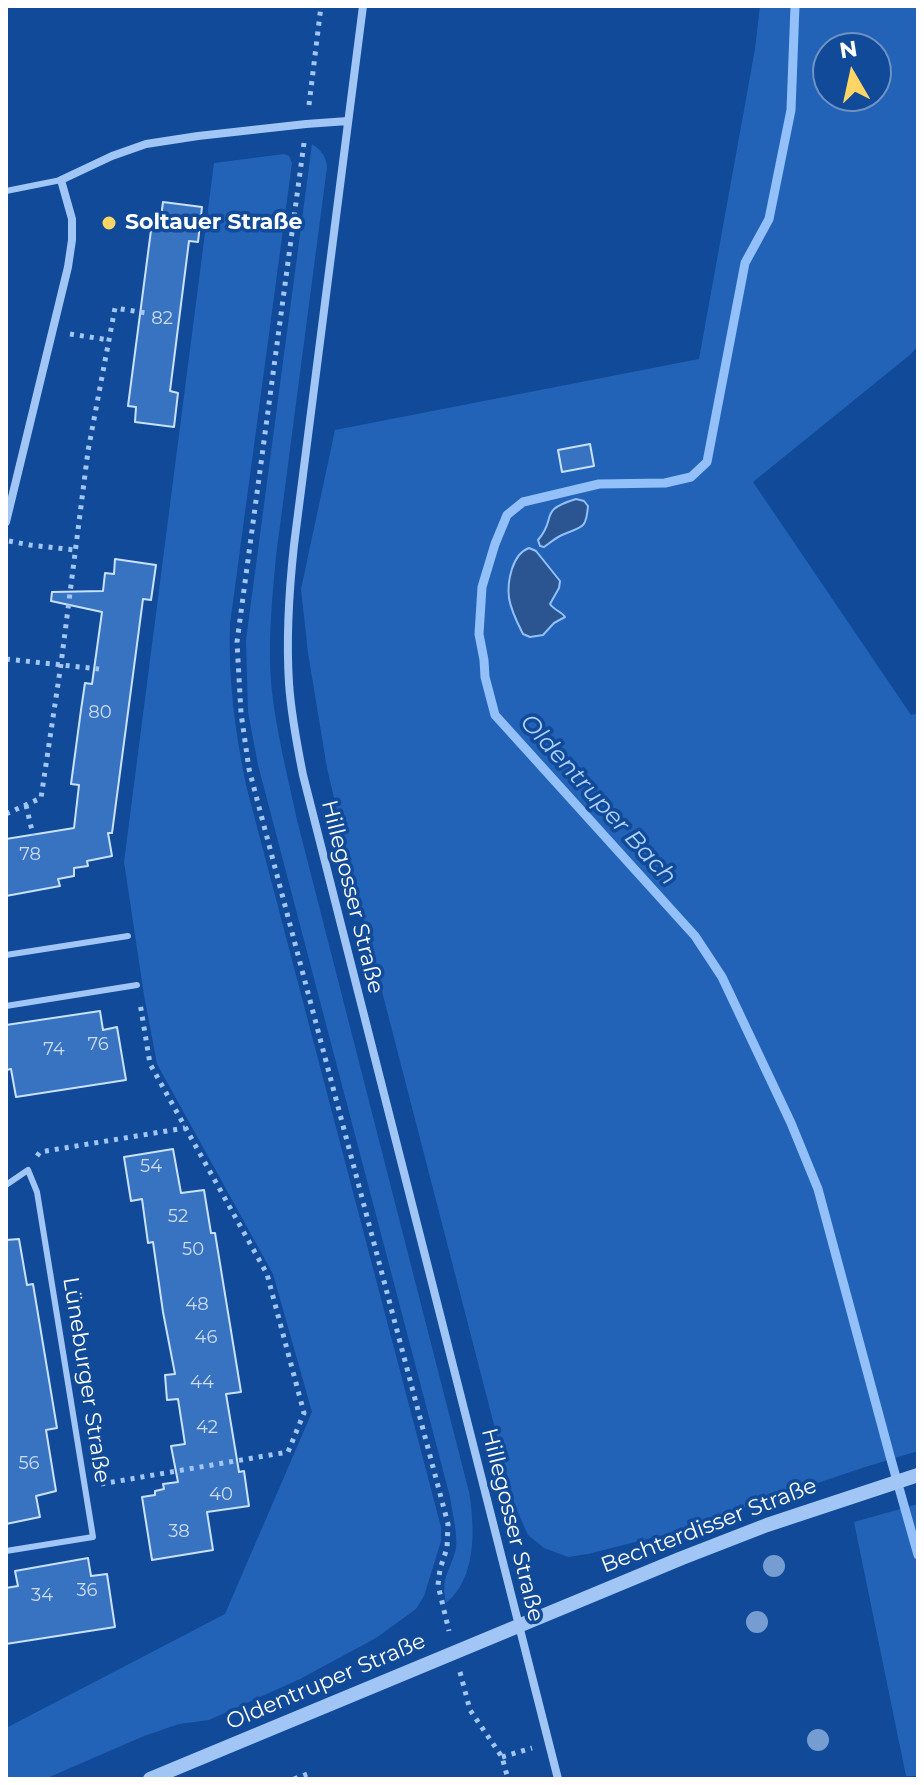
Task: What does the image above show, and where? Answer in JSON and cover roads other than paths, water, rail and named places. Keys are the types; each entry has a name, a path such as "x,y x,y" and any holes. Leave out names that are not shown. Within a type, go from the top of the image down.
{"street":[{"name":"Hillegosser Straße","path":"363,6 289,598 289,685 293,725 307,791 558,1779"},
{"path":"6,522 68,267 72,219 61,180 146,144 348,121"},
{"name":"Bechterdisser Straße","path":"518,1625 767,1525 918,1475"},
{"name":"Oldentruper Straße","path":"150,1779 518,1625"}],"lane":[{"path":"6,191 61,180"},
{"path":"6,955 128,936"},
{"path":"6,1006 137,985"},
{"name":"Lüneburger Straße","path":"6,1185 28,1170 37,1192 93,1537 6,1551"}],"waterway":[{"name":"Oldentruper Bach","path":"795,6 791,110 769,219 745,263 707,462 691,477 665,483 599,484 523,502 507,515 495,544 482,587 479,634 485,677 495,715 695,936 722,977 791,1123 818,1189 918,1555"}],"place":[{"name":"Soltauer Straße","path":"109,223"}]}
